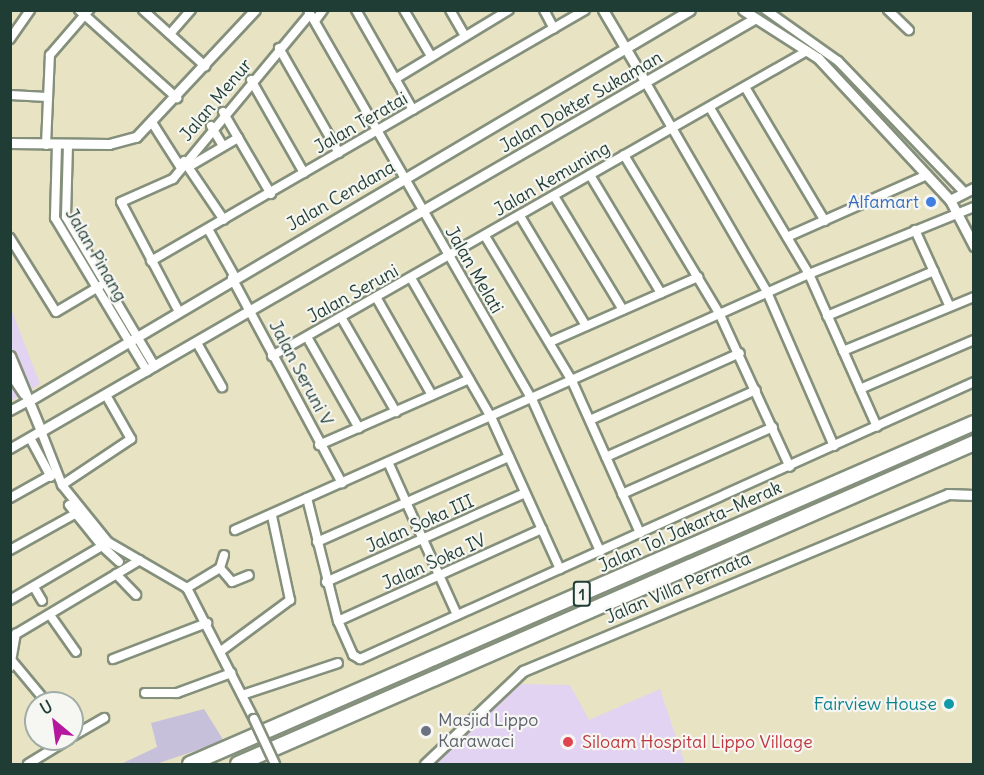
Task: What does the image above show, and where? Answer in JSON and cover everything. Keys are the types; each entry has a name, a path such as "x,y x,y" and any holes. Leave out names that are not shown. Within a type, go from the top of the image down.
{"highway":[{"name":"Jalan Tol Jakarta–Merak","path":"190,765 974,423"},
{"name":"Jalan Tol Jakarta–Merak","path":"238,765 974,443"}],"street":[{"path":"170,34 191,10"},
{"path":"10,143 68,145 123,142 153,124 252,14 241,10"},
{"name":"Jalan Menur","path":"153,124 185,165 211,126 279,48 311,15 323,10"},
{"path":"356,10 413,110"},
{"path":"404,10 431,56"},
{"path":"450,10 465,36"},
{"path":"395,79 498,13 509,10"},
{"path":"544,10 554,29"},
{"name":"Jalan Teratai","path":"152,261 585,10"},
{"path":"603,10 767,292 834,446"},
{"name":"Jalan Cendana","path":"10,411 25,398 690,10"},
{"path":"743,10 753,19 807,51 950,200 974,246"},
{"path":"766,10 838,61 964,192"},
{"path":"888,10 909,30"},
{"path":"144,11 205,66"},
{"path":"10,39 25,12"},
{"path":"46,145 50,55 84,12 177,98"},
{"name":"Jalan Melati","path":"311,15 532,399 600,551"},
{"name":"Jalan Dokter Sukaman","path":"424,212 753,19"},
{"path":"279,48 339,153"},
{"name":"Jalan Kemuning","path":"449,257 807,51"},
{"path":"251,80 304,173"},
{"path":"744,87 825,221"},
{"path":"10,95 47,97"},
{"path":"710,108 808,274 877,427"},
{"path":"223,112 271,194"},
{"path":"211,126 223,146"},
{"path":"178,310 121,202 173,178 185,165 238,138"},
{"name":"Jalan Pinang","path":"57,145 54,214 112,314 132,337"},
{"name":"Jalan Pinang","path":"68,145 65,213 120,309 132,337 151,369"},
{"path":"624,155 720,315 740,353 790,467"},
{"path":"185,165 224,220"},
{"path":"590,175 661,293"},
{"path":"787,237 927,175"},
{"path":"950,200 974,188"},
{"path":"554,196 623,310"},
{"path":"235,530 272,516 340,483 808,274 974,207"},
{"path":"10,438 13,448 424,212"},
{"path":"520,216 586,326"},
{"name":"Jalan Seruni V","path":"208,229 340,483"},
{"path":"915,230 949,305"},
{"path":"485,236 572,381 640,533"},
{"path":"10,238 56,312 105,283"},
{"name":"Jalan Seruni","path":"273,355 449,257"},
{"path":"827,316 934,271"},
{"path":"549,342 698,277"},
{"path":"411,278 491,417 560,569"},
{"path":"376,297 432,395"},
{"path":"843,351 949,305 974,297"},
{"path":"112,314 120,309"},
{"path":"341,317 396,411"},
{"path":"307,337 359,428"},
{"path":"860,389 974,340"},
{"path":"197,343 222,387"},
{"path":"590,420 740,353"},
{"path":"10,356 25,398"},
{"path":"10,373 41,431 62,485 108,542 187,588 221,651 275,765"},
{"path":"320,445 469,379"},
{"path":"307,498 326,582 338,621 353,655 360,658 790,467 974,382"},
{"path":"606,457 756,390"},
{"path":"62,485 131,439 106,395"},
{"path":"622,494 772,427"},
{"path":"30,438 75,514 119,562"},
{"path":"317,542 509,457"},
{"path":"388,462 457,615"},
{"path":"10,498 51,475"},
{"name":"Jalan Soka III","path":"326,582 525,493"},
{"name":"Jalan Villa Permata","path":"425,765 523,671 948,494 974,495"},
{"path":"10,550 75,514"},
{"path":"221,651 290,600 276,554 272,516"},
{"name":"Jalan Soka IV","path":"338,621 542,529"},
{"path":"10,600 102,546"},
{"path":"187,588 220,568 224,555"},
{"path":"36,691 12,665 13,636 140,560"},
{"path":"220,568 232,582 249,575"},
{"path":"116,574 136,595"},
{"path":"34,587 42,601"},
{"path":"50,615 76,652"},
{"path":"112,659 207,623"},
{"path":"242,694 338,663"},
{"path":"145,693 177,693 231,673"},
{"path":"84,729 104,718"},
{"path":"28,765 49,751"}],"shaded area":[{"path":"10,306 40,384 11,401 10,401"},
{"name":"Siloam Hospital Lippo Village","path":"521,684 570,685 589,720 660,689 685,764 434,764"},
{"path":"204,709 224,741 156,764 121,764 157,747 151,723"}],"place":[{"name":"Alfamart","path":"931,202"},
{"name":"Fairview House","path":"949,704"},
{"name":"Masjid Lippo Karawaci","path":"426,731"},
{"name":"Siloam Hospital Lippo Village","path":"568,742"}]}
